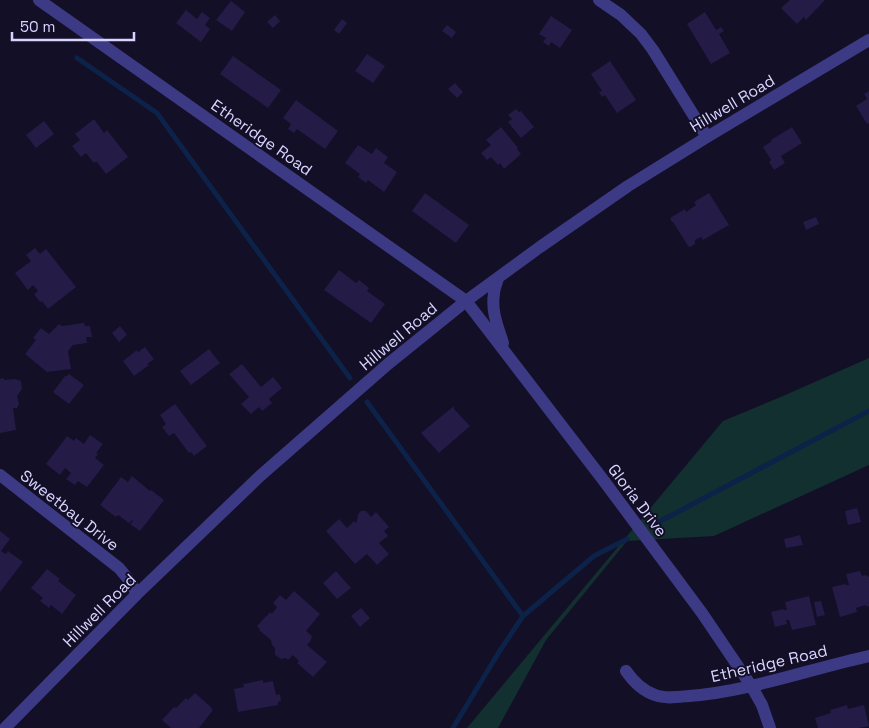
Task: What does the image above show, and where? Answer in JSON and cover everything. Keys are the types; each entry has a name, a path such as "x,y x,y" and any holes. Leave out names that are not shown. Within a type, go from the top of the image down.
{"street":[{"name":"Etheridge Road","path":"39,0 466,301"},
{"path":"599,0 620,15 641,34 707,137"},
{"name":"Hillwell Road","path":"5,728 137,594 260,476 388,364 466,301 628,186 869,40"},
{"path":"498,278 493,294 493,305 496,325 506,352"},
{"name":"Gloria Drive","path":"466,301 702,613 752,687 762,705 770,728"},
{"name":"Sweetbay Drive","path":"0,475 119,568 130,580 137,594"},
{"name":"Etheridge Road","path":"626,670 637,685 655,695 671,697 711,694 752,687 869,656"}],"green space":[{"path":"869,358 869,465 714,536 627,541 546,640 498,728 467,728 723,421"}],"building":[{"path":"790,0 825,0 806,20 804,17 797,24 781,8"},
{"path":"231,1 245,12 232,31 216,20"},
{"path":"186,10 197,19 202,12 210,18 205,25 210,29 201,42 176,23"},
{"path":"705,12 716,30 721,27 724,31 719,34 730,53 711,64 687,24"},
{"path":"275,15 280,21 273,28 267,22"},
{"path":"551,16 572,30 560,48 551,42 549,46 543,42 546,38 539,34"},
{"path":"342,19 347,23 339,34 334,30"},
{"path":"447,25 456,32 452,38 442,31"},
{"path":"367,54 385,66 373,83 355,71"},
{"path":"233,56 281,90 268,108 220,74"},
{"path":"610,61 636,100 617,113 605,95 602,97 599,92 602,91 591,74"},
{"path":"455,83 463,92 457,98 448,89"},
{"path":"869,91 869,123 867,124 856,106 867,99 864,94"},
{"path":"296,100 338,131 325,149 297,129 294,133 288,129 291,124 283,118"},
{"path":"516,109 519,112 521,111 534,127 521,138 508,122 512,119 508,115"},
{"path":"94,119 104,133 107,130 128,157 106,174 97,162 93,162 86,153 81,157 72,146 80,140 75,134"},
{"path":"44,121 54,134 36,148 26,135"},
{"path":"501,127 521,154 504,169 500,163 498,165 491,157 487,160 481,153 491,145 486,140"},
{"path":"792,127 802,143 781,156 785,163 774,170 769,162 771,160 763,147"},
{"path":"358,145 372,154 376,148 388,157 384,163 397,172 384,192 368,180 366,183 358,177 360,174 345,163"},
{"path":"425,193 469,225 456,243 412,211"},
{"path":"709,193 729,225 703,240 701,237 695,240 695,244 690,247 670,218 685,209 686,212 696,205 694,202"},
{"path":"816,217 819,224 806,230 803,222"},
{"path":"35,248 40,254 46,249 76,287 48,309 34,294 38,291 33,285 28,290 15,273 31,261 26,255"},
{"path":"339,270 356,283 359,280 369,288 367,291 385,304 371,323 324,290"},
{"path":"84,323 85,326 90,326 92,337 86,337 87,343 73,345 68,351 71,369 47,372 25,354 36,340 33,338 41,328 49,334 59,324 62,326"},
{"path":"120,326 127,335 119,342 112,333"},
{"path":"145,347 154,359 134,376 123,361 137,350 138,352"},
{"path":"209,349 220,363 191,385 180,371"},
{"path":"242,364 261,387 273,377 282,388 269,399 272,403 262,411 259,407 251,414 241,404 249,397 229,374"},
{"path":"69,374 84,385 69,404 53,392 65,376"},
{"path":"4,378 4,380 15,379 21,381 22,389 17,396 19,404 17,408 13,408 16,430 0,433 0,379"},
{"path":"175,404 207,446 194,456 191,452 189,453 174,433 169,436 162,427 166,424 160,415"},
{"path":"454,406 454,409 470,426 439,453 421,433"},
{"path":"90,435 103,444 96,453 98,454 95,458 104,465 87,487 78,481 75,485 66,479 71,473 65,468 60,475 46,464 67,436 74,441 76,438 84,444"},
{"path":"132,476 164,500 140,531 130,524 132,520 129,523 118,515 116,517 100,505 121,477 128,482"},
{"path":"857,508 861,522 848,525 845,511"},
{"path":"361,511 366,511 371,517 376,512 389,527 384,531 388,536 379,543 389,554 377,565 367,554 355,564 326,531 339,519 347,528 354,521 355,523 357,521 358,514"},
{"path":"0,531 10,539 1,551 6,554 8,551 23,562 0,592"},
{"path":"800,535 803,545 786,548 784,539"},
{"path":"47,569 60,579 58,581 76,595 62,614 51,605 49,608 40,601 43,598 31,588"},
{"path":"336,571 351,588 337,599 323,583"},
{"path":"860,571 862,576 866,575 869,577 869,606 856,608 857,612 840,617 832,587 849,585 846,574"},
{"path":"294,591 320,614 306,631 312,636 307,645 327,662 313,677 297,663 299,661 293,655 288,660 286,658 281,659 275,655 275,648 271,640 257,626 270,612 272,614 277,607 273,603 280,595 286,600"},
{"path":"809,596 816,625 792,630 789,620 786,620 787,624 775,627 771,612 787,610 785,602"},
{"path":"821,601 825,615 817,617 814,602"},
{"path":"361,608 370,618 360,627 351,616"},
{"path":"263,680 263,683 273,681 276,695 280,694 281,701 278,702 278,705 238,712 234,689 244,687 243,684"},
{"path":"195,693 213,710 199,728 171,728 162,720 174,707 176,708 186,698 188,700"},
{"path":"847,705 848,709 864,705 869,726 859,728 818,728 815,718 831,713 830,710"}],"waterway":[{"path":"77,58 157,113 350,378"},
{"path":"367,402 523,616"},
{"path":"651,526 869,411"},
{"path":"453,728 523,616 594,556 627,539"}]}
